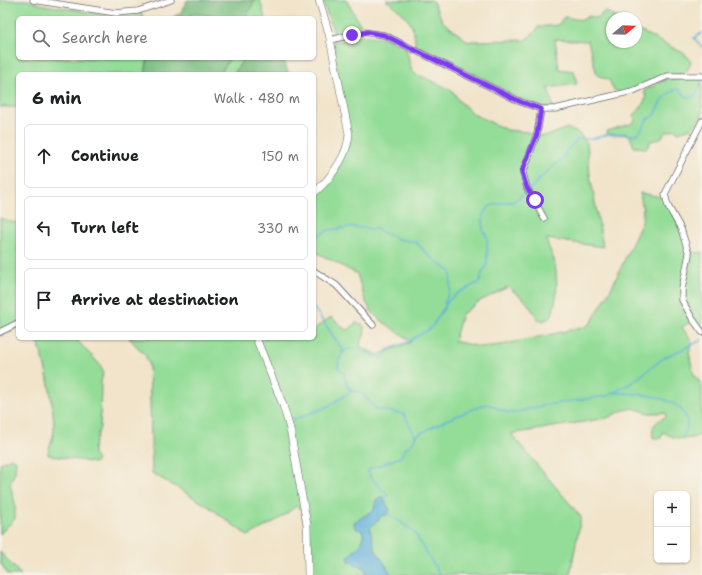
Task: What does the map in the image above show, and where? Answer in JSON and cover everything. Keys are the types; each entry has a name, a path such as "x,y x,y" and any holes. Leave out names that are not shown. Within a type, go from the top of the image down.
{"main road":[{"path":"316,191 329,179 343,156 349,138 348,124 331,40 319,0"},
{"path":"257,340 283,405 290,429 307,525 308,575"}],"street":[{"path":"33,0 116,13 138,11 172,0"},
{"path":"331,40 363,32 384,35 521,102 541,109 561,108 633,91 672,75 702,76"},
{"path":"541,109 537,134 523,170 523,175 544,218"},
{"path":"702,121 665,194 668,206 680,227 689,254 682,289 682,300 702,332"},
{"path":"316,272 336,285 373,325"},
{"path":"0,332 16,324"}],"green space":[{"path":"0,0 27,0 39,4 100,14 141,13 143,16 16,16 16,60 148,60 145,72 16,72 16,107 0,107"},
{"path":"187,0 256,0 246,16 211,16 194,14 190,15 191,16 175,16 181,12"},
{"path":"256,0 260,0 264,16 245,16"},
{"path":"322,0 346,0 363,29 339,36 335,35"},
{"path":"386,0 432,0 443,22 469,42 525,40 536,31 538,27 558,25 564,17 582,20 589,16 597,18 605,11 607,12 606,48 642,48 642,32 683,53 689,58 691,63 687,71 683,73 622,93 614,90 609,80 597,75 588,41 555,39 559,69 574,71 577,84 548,88 554,109 534,105 524,101 477,75 415,46 415,38 411,24 398,9"},
{"path":"192,13 195,13 210,16 190,16"},
{"path":"361,35 385,38 406,48 412,72 452,90 459,101 475,115 507,130 528,132 536,136 547,136 567,128 580,134 587,143 590,175 603,247 547,239 554,260 557,281 555,303 551,317 543,321 539,320 525,300 508,287 480,301 462,314 454,341 480,347 501,345 585,327 591,323 613,285 642,222 643,211 640,193 666,198 691,250 695,253 702,252 702,331 693,320 682,327 692,344 689,352 693,373 702,385 702,434 692,438 682,439 672,437 663,432 661,438 653,438 653,427 659,420 666,417 666,413 649,413 633,408 621,411 607,418 511,434 581,517 570,575 310,575 303,510 296,506 279,519 248,536 208,506 152,473 149,365 145,355 131,340 316,340 316,328 331,317 346,330 349,330 355,323 362,324 365,332 360,344 361,347 378,355 411,342 372,312 365,299 357,274 316,252 316,189 329,178 348,142 333,41 342,41"},
{"path":"148,60 229,60 221,72 145,72"},
{"path":"229,60 243,60 235,72 221,72"},
{"path":"243,60 284,60 288,72 235,72"},
{"path":"676,78 702,78 702,116 692,128 678,132 676,129 666,132 660,139 651,141 647,148 634,147 629,134 608,134 607,131 633,123 635,120 634,115 640,109 646,98 644,91 663,81"},
{"path":"0,218 16,222 16,328 0,336"},
{"path":"38,340 77,340 101,366 103,373 101,382 100,427 93,449 93,454 97,460 95,463 48,455 54,431 54,419 46,372"},
{"path":"11,458 16,461 15,472 10,484 15,504 15,519 0,534 0,463"},
{"path":"0,552 21,575 8,575 0,562"}],"water":[{"path":"382,496 390,510 387,515 383,515 370,528 375,549 392,575 366,575 365,568 350,562 348,557 360,546 363,540 363,531 355,528 354,522 374,510 376,500"}],"waterway":[{"path":"702,33 694,38 702,47"},
{"path":"529,190 554,165 561,161 567,150 578,139 593,139 609,134 635,135 643,128 647,119 656,115 660,103 666,96 678,89 687,97 693,97 697,93 702,82"},
{"path":"383,499 388,495 370,477 368,471 400,457 406,448 414,442 415,436 404,414 376,409 363,394 351,390 347,385 344,374 338,367 340,356 345,351 356,349 383,358 387,350 408,342 431,328 449,300 458,293 480,282 482,273 487,265 487,237 483,231 483,214 490,206 513,202 526,192"},
{"path":"316,236 329,230 351,227 376,229 398,239 416,242 428,255 451,272 450,290 444,304"},
{"path":"316,311 344,352"},
{"path":"415,436 444,421 486,404 508,413 514,413 545,405 607,396 630,384 665,357 702,340"},
{"path":"293,420 327,407 352,391"},
{"path":"615,393 657,397 677,406 684,413 687,422 687,428 683,437"},
{"path":"388,513 414,532 440,575"}],"route":[{"path":"352,35 363,32 371,32 384,35 483,82 521,102 541,109 539,128 522,172 527,188 535,200"}]}
